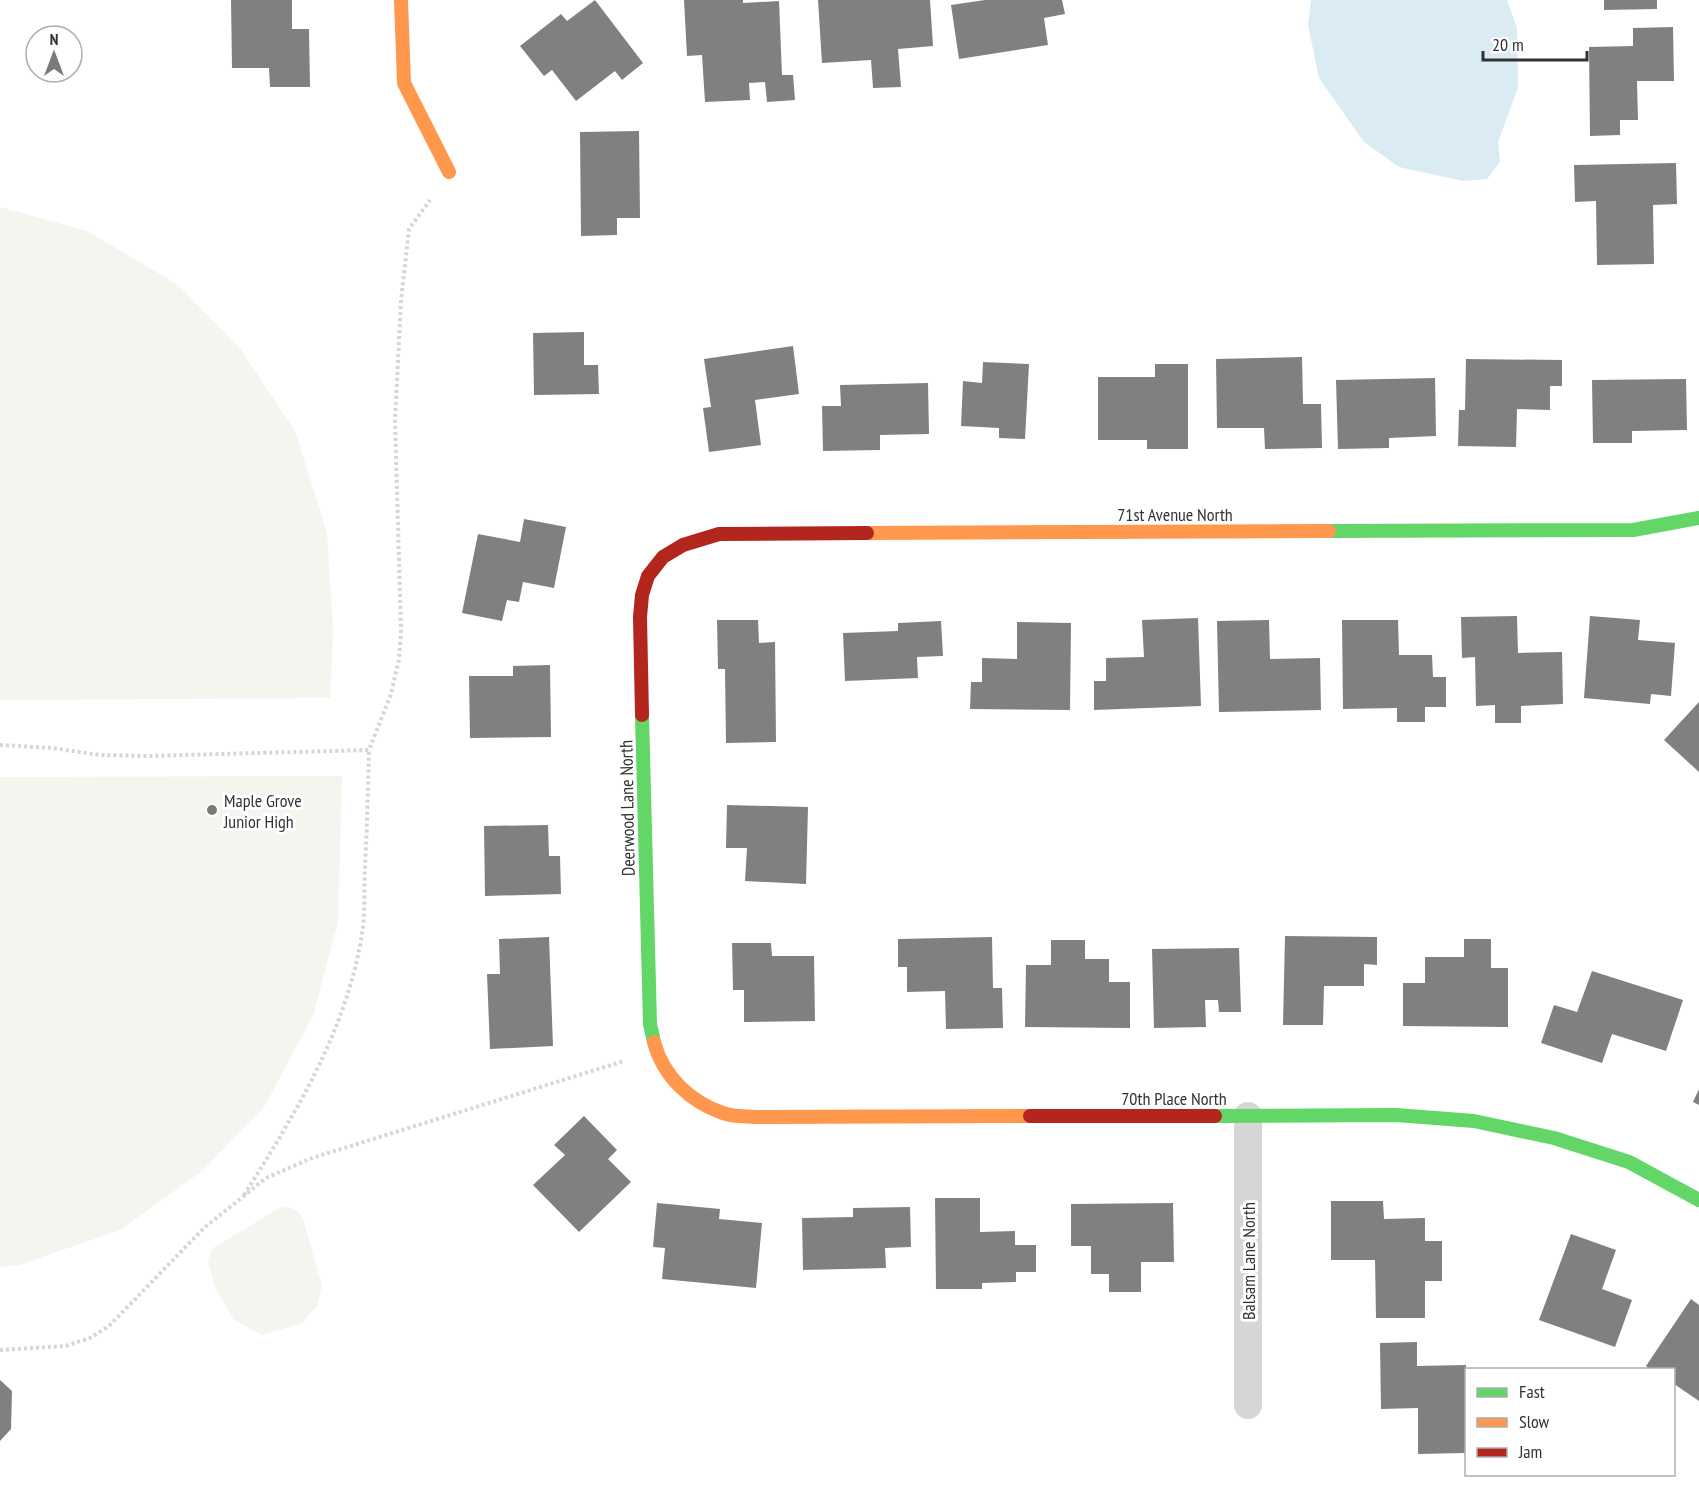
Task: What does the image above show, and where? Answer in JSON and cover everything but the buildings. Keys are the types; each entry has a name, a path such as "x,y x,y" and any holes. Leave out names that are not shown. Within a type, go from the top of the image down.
{"street":[{"path":"401,0 404,82 449,172"},
{"name":"71st Avenue North","path":"657,561 683,543 719,534 1633,530 1699,518"},
{"name":"Deerwood Lane North","path":"657,561 643,588 640,617 650,1024 658,1056"},
{"name":"70th Place North","path":"658,1056 675,1083 698,1102 725,1114 756,1117 1396,1115 1474,1121 1554,1138 1629,1162 1699,1200"},
{"name":"Balsam Lane North","path":"1248,1116 1248,1405"}],"path":[{"path":"242,1198 290,1122 318,1070 353,973 363,925 369,750 391,694 399,659 401,631 395,420 401,301 409,229 449,172"},
{"path":"0,745 52,748 100,755 148,756 369,750"},
{"path":"0,1350 65,1346 90,1338 110,1326 204,1228 266,1179 312,1158 629,1059 658,1056"}],"shaded area":[{"path":"1311,0 1507,0 1517,28 1518,88 1498,142 1500,162 1487,179 1463,181 1399,167 1364,142 1319,78 1308,25"},
{"path":"0,207 87,231 178,285 239,347 295,431 327,533 333,630 330,698 0,700"},
{"path":"342,776 338,922 313,1016 263,1109 202,1171 120,1230 19,1265 0,1267 0,777"},
{"path":"286,1207 296,1210 303,1219 322,1286 317,1306 302,1323 262,1335 234,1320 215,1287 208,1261 213,1248 279,1208"}],"traffic: fast":[{"path":"1329,531 1633,530 1699,518"},
{"path":"642,715 650,1024 654,1042"},
{"path":"1215,1116 1396,1115 1474,1121 1554,1138 1629,1162 1699,1200"}],"traffic: slow":[{"path":"401,0 404,83 449,172"},
{"path":"867,533 1329,531"},
{"path":"654,1042 671,1077 689,1095 711,1108 731,1115 756,1117 1030,1116"}],"traffic: jam":[{"path":"642,715 640,617 642,595 648,576 663,557 683,545 719,534 867,533"},
{"path":"1030,1116 1215,1116"}],"place":[{"name":"Maple Grove Junior High","path":"212,810"}]}
